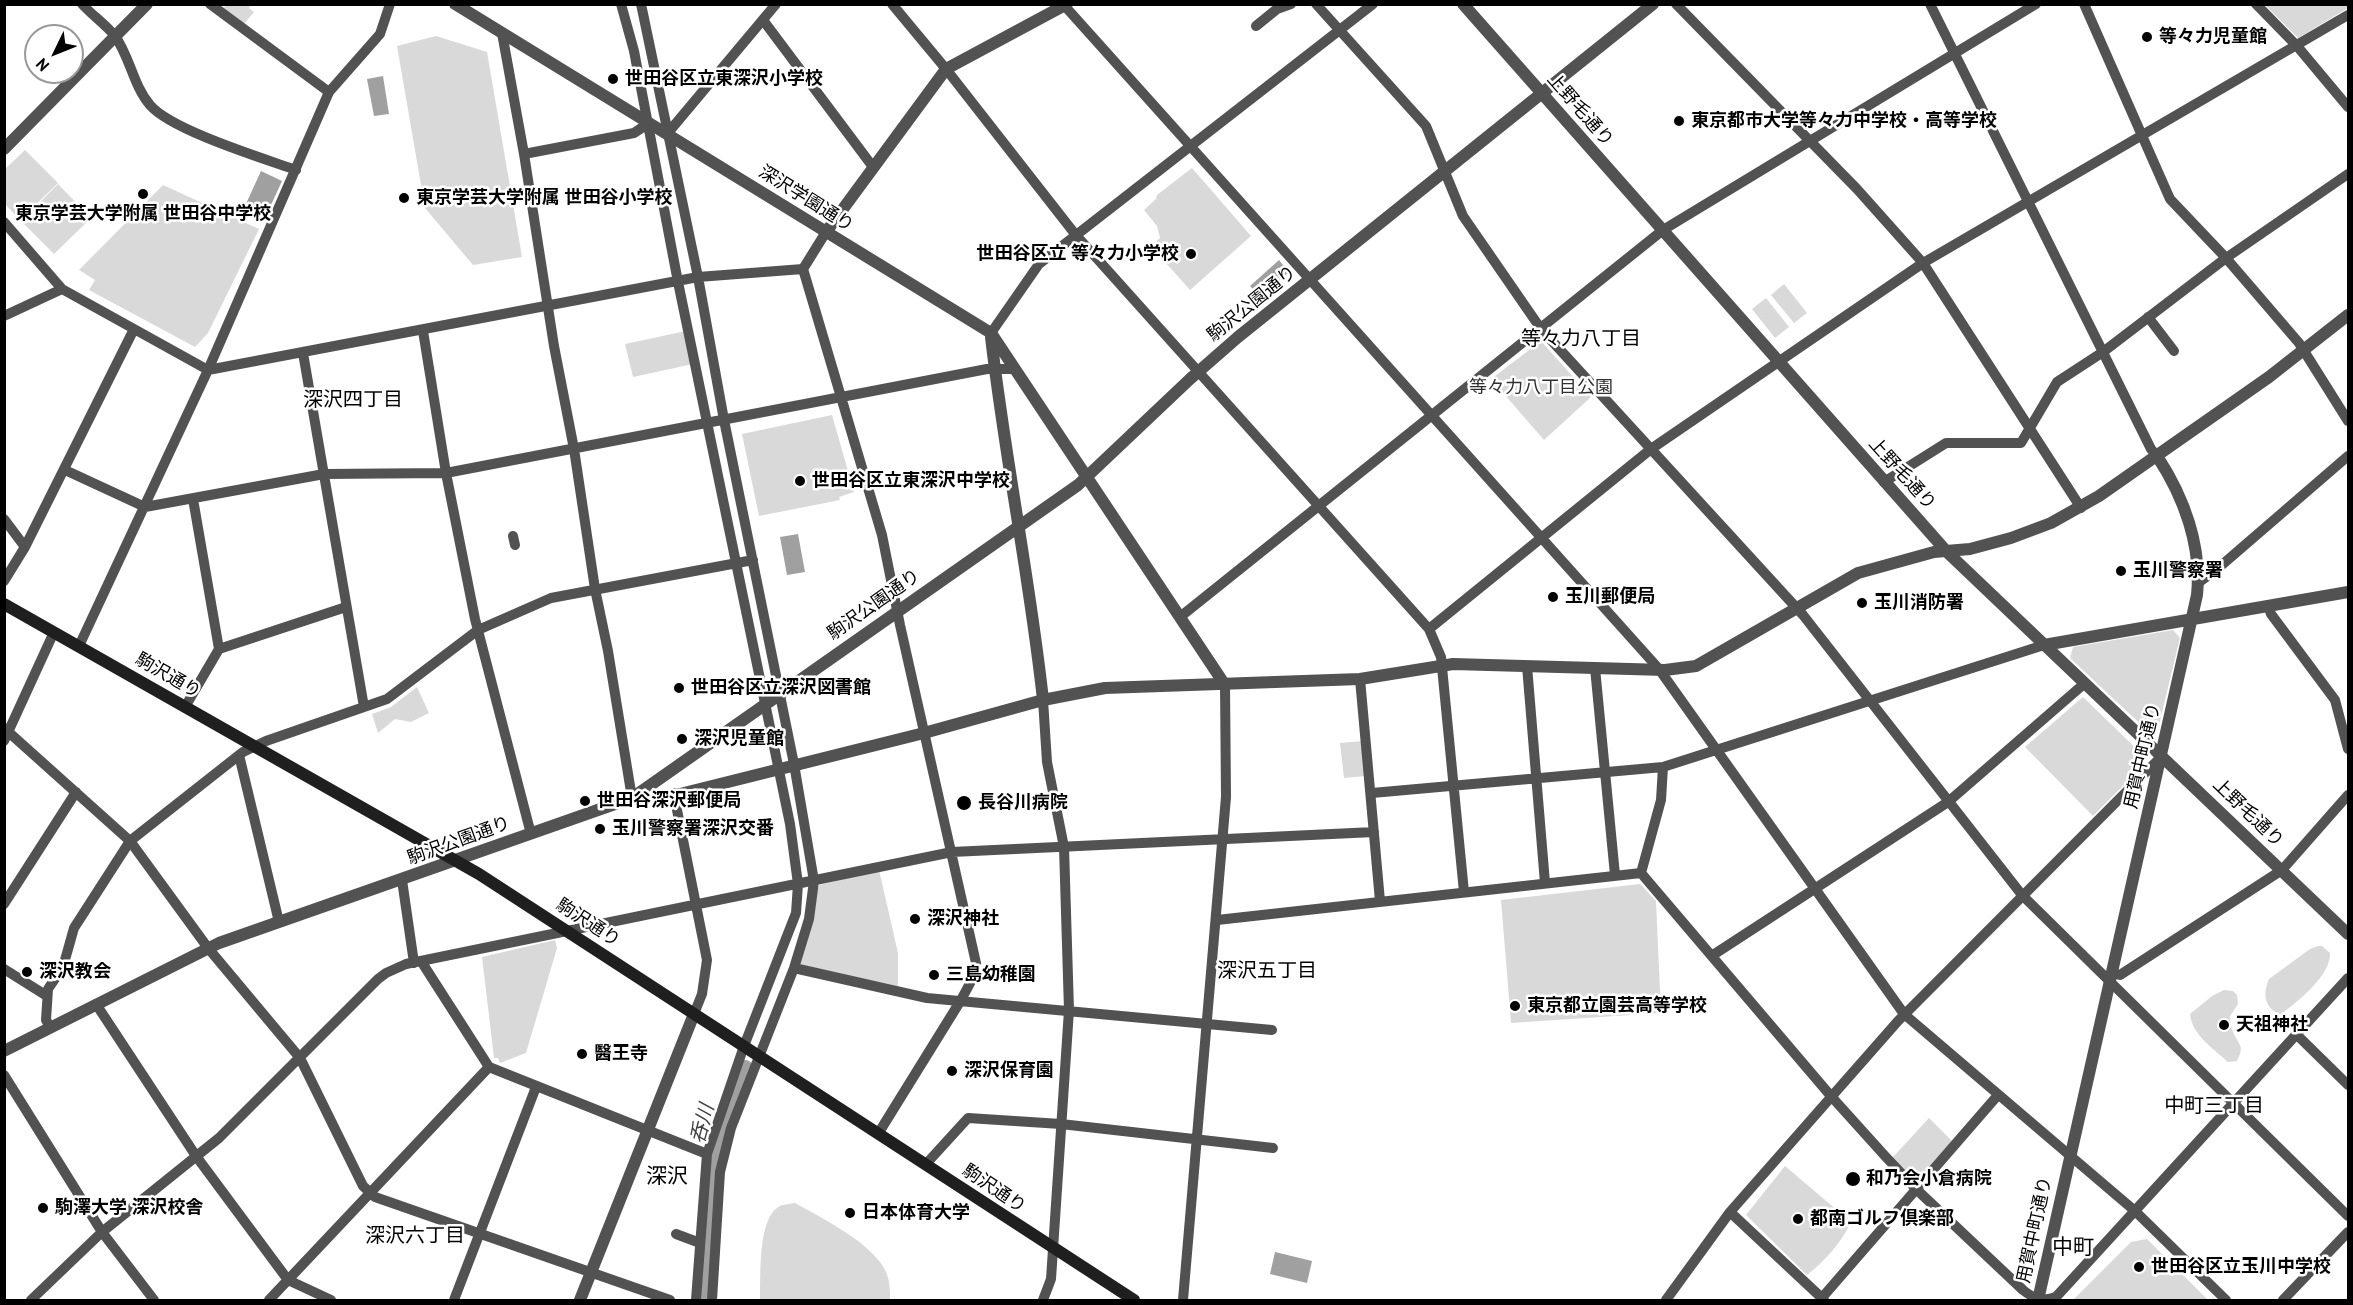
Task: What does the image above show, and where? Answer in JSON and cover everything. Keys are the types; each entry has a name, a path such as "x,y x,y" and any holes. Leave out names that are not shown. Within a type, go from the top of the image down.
{"main road":[{"name":"駒沢通り","path":"4,604 457,861 1134,1300"}],"street":[{"path":"82,4 115,37 140,92 153,108 167,119 207,137 296,170"},
{"path":"4,148 147,4"},
{"path":"210,4 329,92"},
{"path":"79,646 208,370 329,92 380,34 390,4"},
{"name":"深沢学園通り","path":"455,4 991,333 1225,685"},
{"path":"621,4 628,25 649,123 678,282 790,824 798,884 796,913 744,1046 707,1154 696,1300"},
{"path":"641,4 698,277 724,420 794,764 814,880 809,919 794,968 731,1128 720,1172 712,1300"},
{"path":"667,134 776,4"},
{"path":"892,4 1076,234 1429,629 1441,657 1464,892"},
{"path":"1256,26 1277,9 1291,4"},
{"path":"1316,4 1426,126 1463,216 1541,328 1797,609 2022,896 2110,977 2232,1103 2349,1216"},
{"path":"1043,1300 1051,1278 1069,1010 1064,847 1047,762 1043,700 1032,603 1018,526 991,333 1039,264 1340,32 1373,4"},
{"name":"上野毛通り","path":"1463,4 1947,552 2349,934"},
{"name":"駒沢公園通り","path":"4,1051 208,948 632,798 1087,478 1198,372 1310,279 1653,4"},
{"path":"1676,4 1857,189 1923,263 2081,508"},
{"path":"1930,4 2151,449 2157,456"},
{"path":"1180,617 1663,230 2036,4"},
{"path":"2084,4 2170,200 2226,258 2304,350 2349,421"},
{"path":"2256,4 2297,46 2349,107"},
{"path":"878,1134 961,1000 976,972 976,963 882,535 803,269 826,232 946,69 1065,5 1659,669 1714,750 1904,1014 2135,1211 2226,1300"},
{"path":"1429,629 1651,449 1923,263 2349,15"},
{"path":"763,20 873,167"},
{"path":"502,33 632,798 674,795 924,733 1043,700 1105,688 1360,679 1442,666 1684,669 1702,664 1844,579 1871,568 1934,552 1970,549 2025,534 2081,508 2269,377 2349,315"},
{"path":"524,154 634,133 649,123"},
{"path":"1884,482 1946,443 2021,443 2057,382 2103,352 2226,258 2349,174"},
{"path":"4,222 62,290 208,370 698,277 803,269"},
{"path":"4,316 62,290"},
{"path":"2148,317 2174,351"},
{"path":"4,581 25,547 134,329"},
{"path":"423,331 446,473 478,630 531,834"},
{"path":"303,353 364,707"},
{"path":"64,470 145,507 324,474 446,473 841,397 995,369 1014,369"},
{"name":"用賀中町通り","path":"2038,1300 2110,977 2194,618 2198,583 2196,553 2190,523 2157,456"},
{"path":"2198,583 2349,456"},
{"path":"193,499 219,650"},
{"path":"4,519 25,547"},
{"path":"50,1028 46,1020 48,989 63,967 74,928 130,841 239,755 255,746 387,699 478,630 551,598 753,560"},
{"path":"1372,793 1663,767 2044,645 2349,592"},
{"path":"2268,606 2271,614 2335,700 2349,749"},
{"path":"185,707 219,650 346,607"},
{"path":"54,632 6,734 130,841 208,948 300,1058 363,1186 369,1193 670,1300"},
{"path":"1527,666 1545,883"},
{"path":"1595,668 1615,875"},
{"path":"1360,679 1380,901"},
{"path":"1713,955 1948,802 2085,684"},
{"path":"1183,1300 1226,797 1225,685"},
{"path":"239,755 279,922"},
{"path":"1666,1300 1730,1212 1830,1095 1904,1014 2162,756"},
{"path":"1641,873 1661,800 1663,767"},
{"path":"4,904 75,792"},
{"path":"580,1300 702,994 706,960 674,795"},
{"path":"2110,977 2120,975 2282,870 2349,795"},
{"path":"31,1300 102,1232 219,1138 378,979 386,973 417,962 952,852 1374,832"},
{"path":"1217,920 1641,873"},
{"path":"1641,873 1830,1095 1916,1189 2023,1290 2038,1300 2056,1297 2349,978"},
{"path":"402,880 417,962 489,1067 707,1154"},
{"path":"794,968 927,998 1272,1030"},
{"path":"4,969 47,996"},
{"path":"96,1004 196,1156 288,1280 331,1300"},
{"path":"2297,1035 2349,1085"},
{"path":"269,1300 489,1067"},
{"path":"4,1076 102,1232 154,1300"},
{"path":"454,1300 536,1086"},
{"path":"1730,1212 1822,1300 1998,1095"},
{"path":"926,1164 968,1118 1060,1124 1273,1148"},
{"path":"2283,1300 2349,1232"},
{"path":"676,1234 700,1243"}],"green space":[{"path":"2348,4 2348,8 2298,38 2265,5"},
{"path":"227,5 251,5 249,8 254,12 244,24 223,8"},
{"path":"436,36 487,52 522,257 473,265 425,208 397,46"},
{"path":"25,150 58,183 20,220 5,204 5,169"},
{"path":"1192,168 1251,236 1190,290 1151,246 1160,238 1157,226 1144,210 1156,199 1157,195"},
{"path":"58,184 91,218 54,254 21,221"},
{"path":"163,185 259,229 208,333 195,347 89,290 95,280 79,270"},
{"path":"1784,284 1807,313 1794,323 1771,295"},
{"path":"1766,298 1789,327 1775,338 1752,309"},
{"path":"686,331 693,364 633,377 625,344"},
{"name":"等々力八丁目公園","path":"1541,341 1591,397 1544,440 1491,379"},
{"path":"832,415 854,492 839,497 840,500 759,516 742,434"},
{"path":"2173,630 2180,638 2158,729 2149,732 2070,658 2073,647"},
{"path":"417,687 429,713 411,722 395,719 378,733 372,714 391,707"},
{"path":"2083,697 2145,757 2145,764 2093,816 2025,747"},
{"path":"1364,741 1366,776 1344,778 1340,743"},
{"path":"879,870 898,953 898,986 802,966 800,963 817,889 820,885"},
{"path":"1640,884 1656,901 1661,1013 1511,1023 1501,900"},
{"path":"555,940 557,948 526,1053 500,1063 498,1058 494,1058 482,957"},
{"path":"2322,946 2330,953 2325,971 2312,988 2295,1003 2280,1015 2275,1012 2268,1005 2265,996 2269,979 2310,949"},
{"path":"2224,990 2233,991 2237,995 2238,1004 2230,1016 2232,1030 2241,1048 2237,1061 2228,1062 2204,1041 2195,1028 2190,1014 2212,996"},
{"path":"738,1073 746,1076 729,1124 709,1300 700,1300 712,1155"},
{"path":"1929,1118 1952,1141 1917,1181 1913,1181 1893,1157"},
{"name":"都南ゴルフ倶楽部","path":"1785,1166 1851,1222 1832,1251 1807,1275 1746,1215"},
{"path":"795,1203 842,1230 875,1256 887,1273 890,1300 760,1300 762,1249 767,1222 780,1206"},
{"name":"世田谷区立玉川中学校","path":"2147,1239 2208,1300 2073,1300 2131,1242"}],"shaded area":[{"path":"383,76 389,114 374,116 367,79"},
{"path":"261,171 282,181 266,216 245,206"},
{"path":"1279,260 1289,272 1260,297 1250,286"},
{"path":"798,534 805,572 787,575 780,537"},
{"path":"1275,1252 1312,1261 1307,1283 1270,1274"}],"waterway":[{"name":"呑川","path":"704,1300 709,1210 715,1165 727,1114 745,1069"}],"place":[{"name":"等々力児童館","path":"2147,37"},
{"name":"世田谷区立東深沢小学校","path":"613,79"},
{"name":"東京都市大学等々力中学校・高等学校","path":"1679,121"},
{"name":"東京学芸大学附属 世田谷中学校","path":"143,194"},
{"name":"東京学芸大学附属 世田谷小学校","path":"404,198"},
{"name":"世田谷区立 等々力小学校","path":"1191,254"},
{"name":"世田谷区立東深沢中学校","path":"800,481"},
{"name":"玉川警察署","path":"2121,571"},
{"name":"玉川郵便局","path":"1553,597"},
{"name":"玉川消防署","path":"1862,603"},
{"name":"世田谷区立深沢図書館","path":"679,688"},
{"name":"深沢児童館","path":"682,739"},
{"name":"世田谷深沢郵便局","path":"585,801"},
{"name":"長谷川病院","path":"964,803"},
{"name":"玉川警察署深沢交番","path":"600,829"},
{"name":"深沢神社","path":"915,919"},
{"name":"深沢教会","path":"27,972"},
{"name":"三島幼稚園","path":"934,975"},
{"name":"東京都立園芸高等学校","path":"1515,1006"},
{"name":"天祖神社","path":"2224,1025"},
{"name":"醫王寺","path":"582,1054"},
{"name":"深沢保育園","path":"952,1071"},
{"name":"和乃会小倉病院","path":"1853,1179"},
{"name":"駒澤大学 深沢校舎","path":"43,1208"},
{"name":"日本体育大学","path":"850,1213"},
{"name":"都南ゴルフ倶楽部","path":"1798,1219"},
{"name":"世田谷区立玉川中学校","path":"2139,1267"}],"district":[{"name":"等々力八丁目","path":"1581,339"},
{"name":"深沢四丁目","path":"353,400"},
{"name":"深沢五丁目","path":"1267,971"},
{"name":"中町三丁目","path":"2214,1106"},
{"name":"深沢","path":"667,1177"},
{"name":"深沢六丁目","path":"415,1236"},
{"name":"中町","path":"2073,1248"}]}
